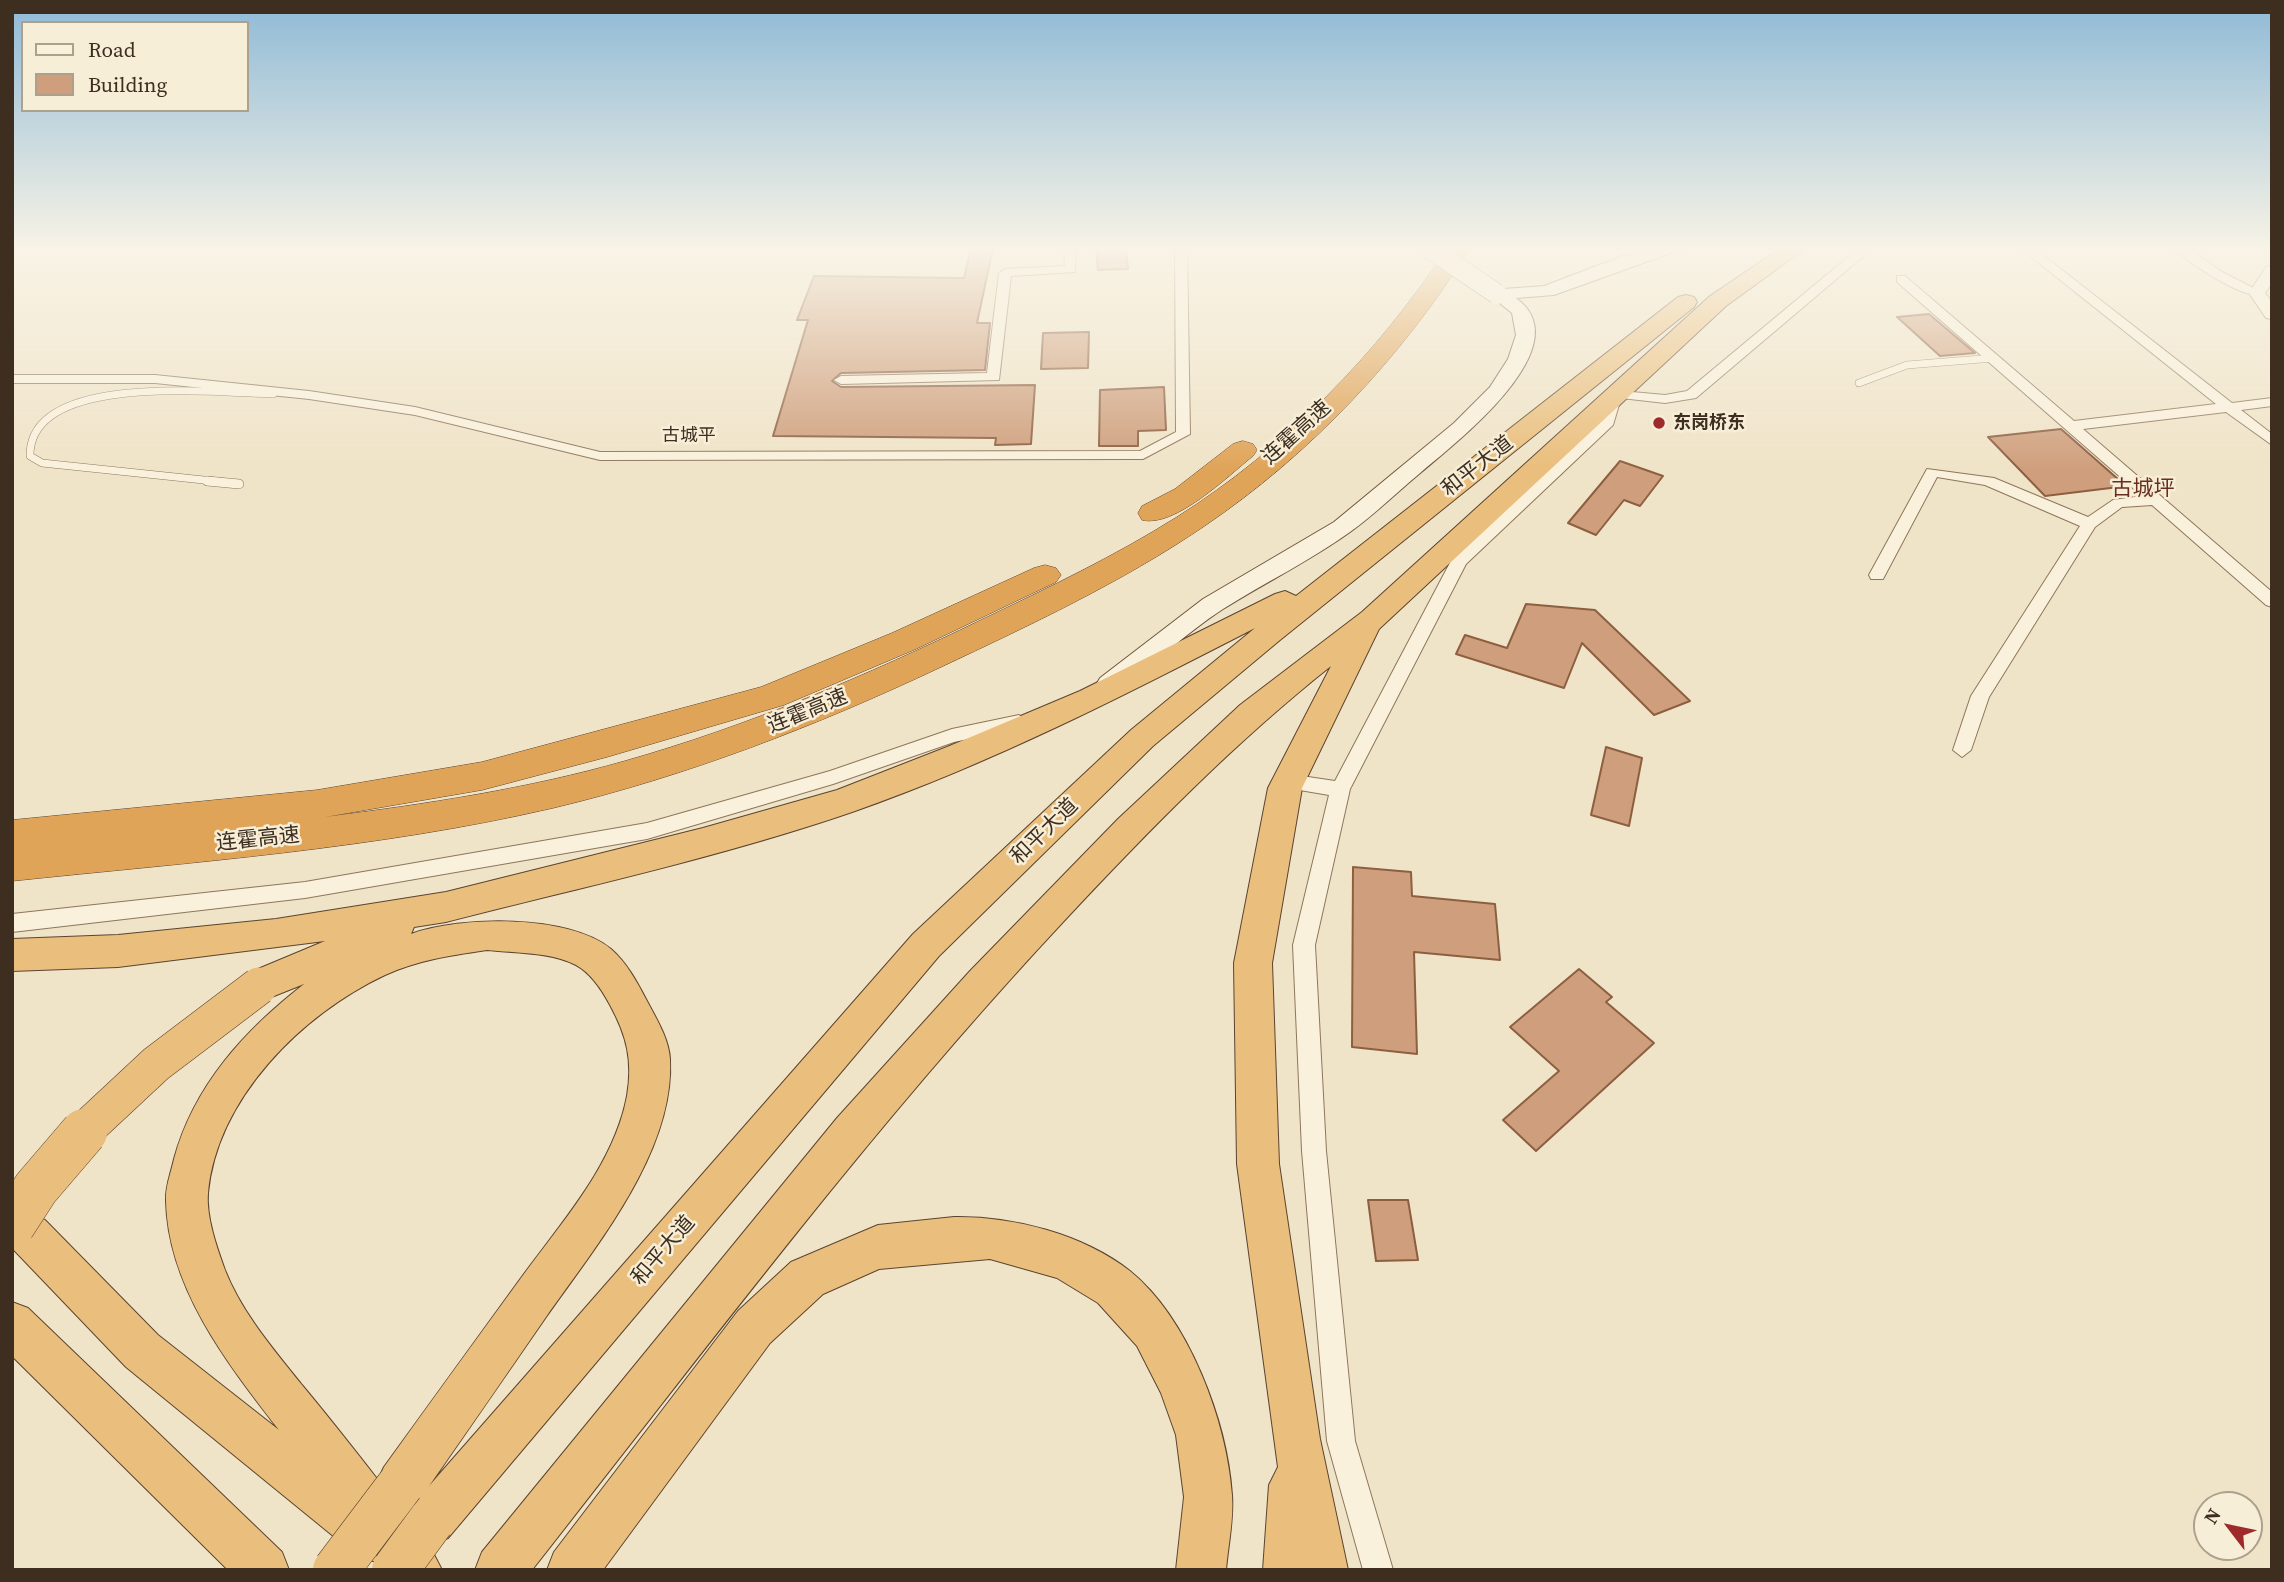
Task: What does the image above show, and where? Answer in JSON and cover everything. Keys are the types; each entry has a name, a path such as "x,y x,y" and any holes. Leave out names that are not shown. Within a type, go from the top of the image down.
{"highway":[{"name":"连霍高速","path":"12,835 317,804 482,776 607,744 772,696 904,641 1067,565 1185,495 1281,421 1374,322"},
{"name":"连霍高速","path":"12,866 314,834 485,808 634,773 779,725 948,651 1095,577 1211,507 1307,429 1406,322"},
{"name":"和平大道","path":"395,1570 431,1521 926,945 1142,738 1662,322"},
{"name":"和平大道","path":"506,1561 851,1132 983,982 1130,828 1251,713 1372,619 1695,322"},
{"path":"12,955 118,951 276,934 446,907 703,842 845,801 1091,699 1356,564"},
{"path":"1323,1570 1296,1439 1258,1164 1253,962 1288,781 1372,619"},
{"path":"416,1570 142,1351 30,1236 12,1224 27,1200 95,1118 176,1046 260,986 446,907"},
{"path":"336,1570 401,1484 598,1207 624,1164 644,1112 650,1058 638,1023 619,985 588,953 521,935 466,934 408,950 365,967 309,1002 268,1036 224,1086 197,1142 186,1194 197,1250 227,1325 416,1570"},
{"path":"572,1570 754,1327 807,1278 878,1248 978,1238 990,1238 1066,1259 1114,1287 1153,1330 1180,1382 1200,1435 1208,1497 1201,1570"},
{"path":"12,1324 264,1570"},
{"path":"1288,1570 1296,1439"}],"main road":[{"path":"1091,699 1212,604 1342,527 1471,418 1498,391 1518,359 1526,335 1523,322"}],"street":[{"path":"841,380 994,377 1000,322"},
{"name":"古城平","path":"12,379 155,379 309,395 415,411 600,456 1143,455 1183,434 1182,322"},
{"path":"1378,1570 1341,1441 1314,1151 1304,945 1340,789 1459,561 1608,422 1615,393 1665,399 1691,395 1779,322"},
{"path":"1952,322 2272,601"},
{"path":"2120,322 2272,440"},
{"path":"2072,426 2272,402"},
{"path":"1877,575 1932,472 1989,481 2089,524"},
{"path":"1962,750 1980,696 2089,524 2118,503 2156,500"},
{"path":"12,923 305,890 647,831 833,777 952,736 1044,717"},
{"path":"1288,781 1340,789"}],"lane":[{"path":"1859,383 1907,365 1994,358"},
{"path":"239,484 42,463 30,456 27,445 33,433 46,420 87,399 111,393 134,391 309,395"}],"building":[{"path":"807,322 990,323 985,370 841,373 832,381 841,387 1035,385 1031,444 995,445 996,438 773,436"},
{"path":"1902,322 1938,322 1975,353 1940,356"},
{"path":"1089,332 1088,368 1041,369 1043,333"},
{"path":"1164,387 1166,430 1138,431 1138,446 1099,446 1100,390"},
{"path":"2061,429 2127,486 2045,496 1988,437"},
{"path":"1620,461 1663,476 1640,506 1624,500 1596,535 1568,523"},
{"path":"1526,604 1595,610 1690,701 1654,715 1582,643 1564,688 1456,654 1465,635 1507,648"},
{"path":"1606,747 1642,758 1629,826 1591,815"},
{"path":"1353,867 1411,872 1412,896 1495,904 1500,960 1414,952 1417,1054 1352,1047"},
{"path":"1579,969 1612,997 1606,1002 1654,1043 1536,1151 1503,1120 1559,1071 1510,1027"},
{"path":"1368,1200 1408,1200 1418,1260 1376,1261"}],"place":[{"name":"东岗桥东","path":"1659,423"}],"district":[{"name":"古城坪","path":"2143,490"}]}
